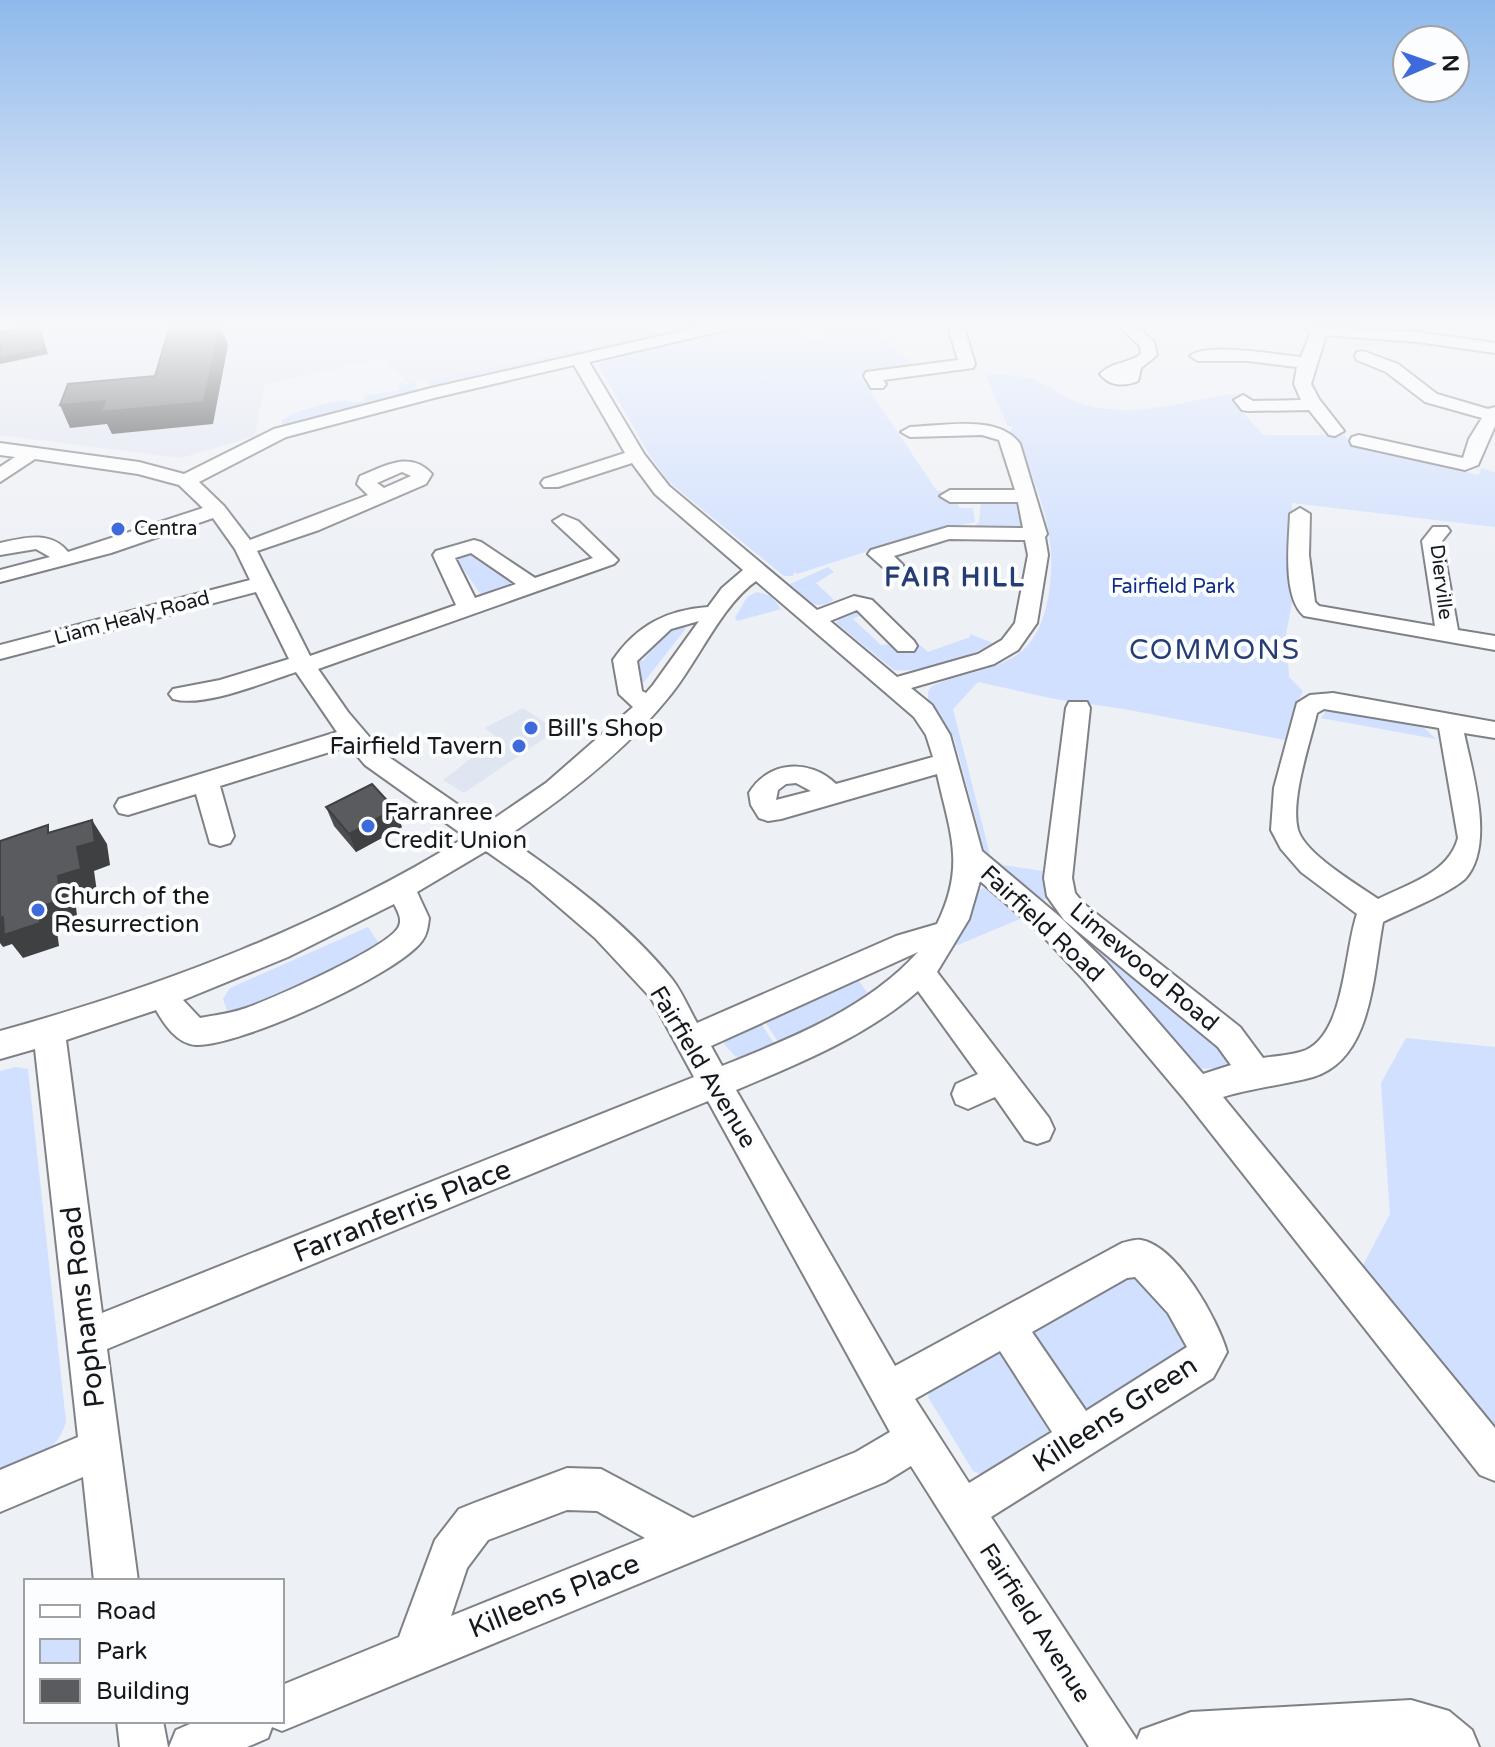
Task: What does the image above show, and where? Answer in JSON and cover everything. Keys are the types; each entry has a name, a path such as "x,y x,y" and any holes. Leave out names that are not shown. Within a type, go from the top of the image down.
{"street":[{"path":"280,433 275,423 283,414 308,409"},
{"path":"0,449 139,468 186,481 280,433 368,409"},
{"name":"Fairfield Road","path":"608,409 636,456 662,490 812,620 895,685 930,720 947,762 969,856 1064,938 1197,1090 1495,1460"},
{"path":"1316,409 1335,431"},
{"path":"1359,441 1460,464 1471,461 1478,439 1494,414 1472,409"},
{"path":"895,685 986,659 1010,645 1023,632 1038,555 1037,534 1027,496 1011,444 1005,436 983,430 910,433"},
{"path":"0,476 32,453"},
{"path":"551,483 636,456"},
{"name":"Fairfield Avenue","path":"186,481 217,510 245,548 303,665 352,736 399,779 540,875 605,930 662,989 693,1039 888,1392 1116,1747"},
{"path":"245,548 300,530 382,496"},
{"path":"961,500 1027,496"},
{"path":"0,576 63,561 217,510"},
{"path":"1300,514 1299,555 1304,604 1312,611 1495,643"},
{"path":"181,694 222,687 303,665 607,560 563,521"},
{"name":"Dierville","path":"1440,531 1432,541 1448,635"},
{"path":"892,565 878,554 948,533 1037,534"},
{"path":"0,549 43,542 52,546 63,561"},
{"path":"469,608 443,555 474,546 532,586"},
{"path":"0,1045 49,1033 255,958 401,888 485,836 534,805 621,733 668,682 730,589 756,571"},
{"name":"Liam Healy Road","path":"0,652 264,583"},
{"path":"812,620 854,603 864,605 906,646"},
{"path":"646,705 631,694 625,660 655,626 689,615 714,613"},
{"path":"1375,912 1307,860 1286,832 1285,811 1306,709 1319,701 1333,701 1495,730"},
{"name":"Limewood Road","path":"1078,708 1058,878 1061,896 1074,912 1232,1040 1255,1074"},
{"path":"1197,1090 1312,1063 1336,1047 1349,1018 1367,923 1375,912 1454,873 1471,849 1472,838 1450,723"},
{"path":"128,806 352,736"},
{"path":"830,795 947,762"},
{"path":"206,781 220,836"},
{"path":"969,856 965,890 946,933 918,973 932,985 1037,1129"},
{"path":"163,994 177,1018 195,1032 244,1023 322,990 393,949 411,934 415,918 401,888"},
{"path":"693,1039 906,944 946,933"},
{"name":"Farranferris Place","path":"88,1338 780,1057 832,1029 918,973"},
{"name":"Pophams Road","path":"49,1033 116,1579"},
{"path":"968,1094 1000,1079"},
{"name":"Killeens Green","path":"888,1392 1122,1261 1140,1258 1158,1270 1206,1336 1208,1352 1199,1364 962,1511"},
{"path":"1006,1326 1080,1438"},
{"name":"Killeens Place","path":"284,1707 870,1467 917,1439"},
{"path":"0,1491 99,1449"},
{"name":"Killeens Place","path":"416,1652 450,1555 474,1524 567,1489 601,1490 692,1541"},
{"path":"140,1723 144,1747"},
{"path":"193,1747 247,1723"},
{"path":"1158,1747 1191,1736 1411,1723 1432,1728 1455,1747"}],"shaded area":[{"path":"0,409 260,409 255,436 181,458 0,435"},
{"path":"523,708 557,730 464,793 443,780 497,738 485,728"}],"green space":[{"path":"353,409 288,426 282,424 282,420 302,410"},
{"path":"623,409 882,409 937,491 943,491 946,499 956,501 960,508 973,508 975,522 933,530 797,574 794,572 793,576 784,576 669,482"},
{"name":"Fairfield Park","path":"1000,409 1240,409 1263,435 1344,435 1351,443 1368,448 1479,475 1481,468 1495,472 1495,527 1292,503 1292,602 1286,635 1289,677 1303,691 1294,708 1285,740 1055,699 978,682 953,709 990,855 1003,865 1043,871 1048,898 1043,900 984,850 954,738 928,701 928,691 932,686 998,665 1018,654 1037,631 1048,600 1051,550 1044,511 1020,441 1010,432 1013,428 1007,425"},
{"path":"981,502 1015,503 1019,506 1023,525 1012,529 971,529 979,522"},
{"path":"461,553 472,553 514,584 481,595 458,561"},
{"path":"828,567 834,572 816,583 834,600 826,604 810,602 790,584"},
{"path":"757,592 771,596 781,609 737,621 735,618 747,597"},
{"path":"859,609 863,614 853,619 881,645 894,644 900,650 916,645 914,640 928,652 970,637 970,634 993,643 945,663 894,670 836,623 841,616"},
{"path":"684,621 687,624 684,631 644,682 639,683 632,659 643,661 664,633"},
{"path":"1327,710 1422,726 1436,739 1321,718"},
{"path":"985,888 995,891 1020,919 952,945 975,890"},
{"path":"1056,906 1198,1023 1230,1058 1228,1063 1217,1068 1194,1069 1047,911"},
{"path":"368,927 380,945 323,976 229,1016 223,999 230,988"},
{"path":"854,978 869,995 783,1043 779,1043 763,1019"},
{"path":"759,1021 776,1046 753,1057 736,1057 724,1044 726,1037"},
{"path":"1406,1038 1495,1047 1495,1434 1360,1271 1390,1214 1381,1083"},
{"path":"16,1067 28,1069 66,1422 56,1442 48,1449 0,1473 0,1071"},
{"path":"1123,1274 1146,1282 1162,1299 1187,1343 1183,1359 1093,1414 1077,1412 1029,1340 1034,1327"},
{"path":"995,1349 1006,1354 1051,1423 1047,1442 989,1478 973,1471 928,1397 933,1381"}],"building":[{"path":"102,409 137,409 101,412"},
{"path":"372,784 395,809 349,834 326,807"},
{"path":"92,820 95,842 77,847 81,869 58,876 61,900 39,907 40,923 4,935 3,917 0,918 0,841 48,825 48,833"}],"place":[{"name":"Centra","path":"118,529"},
{"name":"Bill's Shop","path":"531,728"},
{"name":"Fairfield Tavern","path":"519,746"},
{"name":"Farranree Credit Union","path":"368,826"},
{"name":"Church of the Resurrection","path":"38,910"}],"district":[{"name":"FAIR HILL","path":"955,577"},
{"name":"COMMONS","path":"1215,650"}]}
